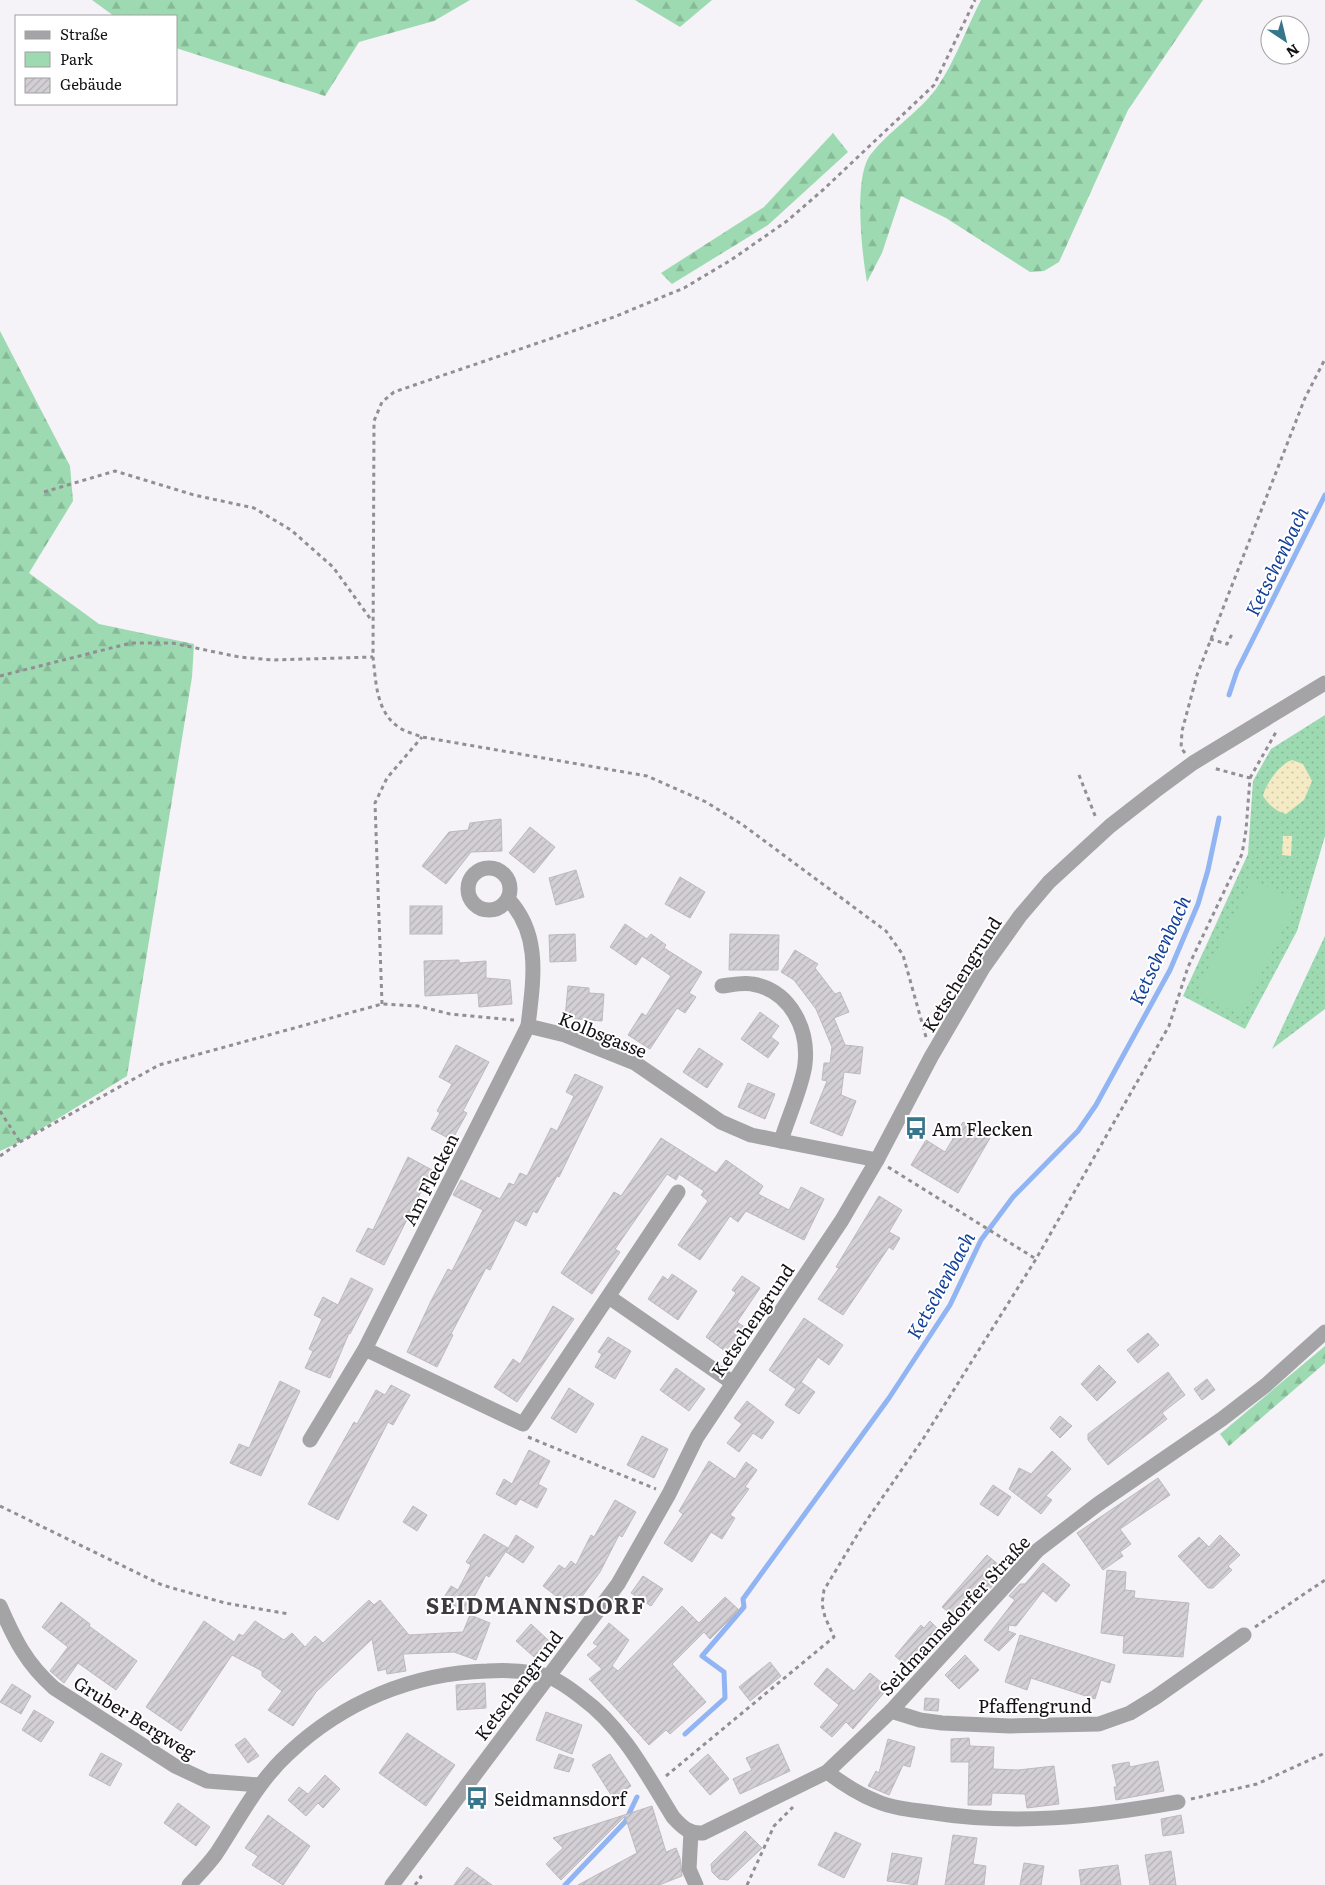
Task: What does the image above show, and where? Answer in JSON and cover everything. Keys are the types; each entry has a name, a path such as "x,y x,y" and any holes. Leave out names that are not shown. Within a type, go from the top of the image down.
{"street":[{"name":"Ketschengrund","path":"392,1885 618,1584 669,1494 697,1437 842,1220 877,1160 931,1057 983,968 1020,916 1049,882 1105,830 1155,791 1192,763 1325,683"},
{"path":"508,899 518,910 527,928 533,949 533,981 528,1026"},
{"path":"722,986 752,983 776,992 793,1009 805,1037 805,1065 781,1141"},
{"name":"Kolbsgasse","path":"528,1026 565,1035 635,1063 721,1122 751,1135 877,1160"},
{"name":"Am Flecken","path":"310,1440 365,1349 528,1026"},
{"path":"365,1349 523,1424 678,1192"},
{"path":"609,1297 733,1383"},
{"name":"Seidmannsdorfer Straße","path":"691,1832 703,1833 827,1772 891,1711 1038,1550 1098,1504 1259,1391 1325,1332"},
{"name":"Gruber Bergweg","path":"0,1606 14,1638 37,1672 54,1688 175,1766 206,1781 260,1785"},
{"name":"Pfaffengrund","path":"891,1711 920,1720 942,1723 1010,1726 1099,1724 1130,1713 1244,1635"},
{"path":"189,1885 214,1856 260,1785 289,1753 322,1727 378,1694 414,1680 469,1671 511,1670 548,1676 582,1697 608,1721 630,1749 673,1817 681,1827 691,1832 689,1868 696,1885"},
{"path":"827,1772 850,1789 877,1802 945,1815 1020,1820 1087,1817 1178,1802"}],"path":[{"path":"931,1057 903,955 886,931 743,825 713,806 647,776 422,737 400,728 386,715 377,696 372,657 374,421 382,402 394,392 614,317 684,288 731,260 787,221 907,113 934,84 975,0"},
{"path":"1250,778 1192,763 1181,748 1182,731 1197,675 1210,639 1305,398 1325,359"},
{"path":"44,492 115,471 194,495 254,508 291,530 332,568 373,621"},
{"path":"1210,639 1227,644 1232,634"},
{"path":"0,676 131,643 172,643 239,656 273,660 372,657"},
{"path":"654,1786 834,1637 825,1617 822,1604 824,1590 862,1527 924,1438 1036,1259 1169,1026 1188,967 1242,854 1250,778 1277,730"},
{"path":"382,1004 375,803 387,778 422,737"},
{"path":"1079,775 1096,818 1105,830"},
{"path":"0,1156 20,1142 159,1065 382,1004 418,1006 450,1014 518,1020 528,1026"},
{"path":"0,1111 20,1142"},
{"path":"877,1160 1036,1259"},
{"path":"523,1424 529,1439 669,1494"},
{"path":"0,1506 162,1586 225,1603 289,1614"},
{"path":"1244,1635 1325,1580"},
{"path":"1178,1802 1257,1784 1325,1754"},
{"path":"747,1885 774,1826 794,1805"}],"green space":[{"path":"92,0 470,0 434,21 359,42 325,96 178,49 178,15 113,15"},
{"path":"635,0 712,0 680,27"},
{"path":"981,0 1203,0 1128,110 1059,262 1044,271 1030,272 946,218 901,196 882,253 867,282 860,216 862,179 865,165 879,145 921,106 936,89 955,57"},
{"path":"833,133 848,152 768,225 672,284 661,273 764,207"},
{"path":"0,331 70,466 73,501 29,573 99,624 194,644 192,677 127,1076 20,1142 0,1151"},
{"path":"1325,715 1325,836 1297,931 1245,1029 1183,996 1248,854 1253,781 1271,749"},
{"path":"1252,879 1297,901 1241,1015 1196,993"},
{"path":"1325,936 1325,1009 1272,1049"},
{"path":"1325,1346 1325,1363 1229,1446 1220,1434"}],"sand":[{"path":"1292,760 1303,764 1312,781 1304,800 1286,814 1273,807 1263,796 1267,785 1274,775 1283,765"},
{"path":"1283,836 1292,836 1291,856 1282,855"}],"building":[{"path":"501,819 502,851 471,852 446,884 422,866 449,832 468,830 470,823"},
{"path":"530,827 555,847 534,873 509,853"},
{"path":"576,870 584,897 556,905 549,878"},
{"path":"680,877 705,892 690,918 665,904"},
{"path":"410,906 442,906 442,934 410,934"},
{"path":"625,924 647,939 651,934 666,945 664,948 702,972 689,993 696,997 685,1013 677,1008 650,1049 628,1035 642,1013 646,1016 671,976 642,956 636,965 610,947"},
{"path":"575,934 576,961 550,962 549,935"},
{"path":"730,934 779,935 778,970 729,970"},
{"path":"795,950 818,964 815,968 835,994 840,992 849,1012 834,1018 845,1045 863,1047 860,1074 844,1072 841,1095 856,1101 842,1136 810,1123 827,1081 822,1080 824,1063 830,1063 832,1047 816,1009 794,980 781,972"},
{"path":"459,960 459,963 486,961 486,978 510,980 512,1004 479,1007 478,993 425,996 424,961"},
{"path":"568,986 589,988 589,993 604,994 602,1021 565,1018"},
{"path":"760,1012 779,1026 771,1037 779,1043 768,1058 741,1039"},
{"path":"456,1045 489,1062 463,1111 467,1113 452,1140 431,1129 440,1113 437,1111 452,1084 439,1077"},
{"path":"699,1048 723,1064 707,1088 683,1072"},
{"path":"575,1074 603,1087 559,1177 557,1176 537,1213 533,1211 526,1226 515,1220 490,1270 486,1268 451,1334 453,1335 437,1367 407,1352 448,1269 452,1271 483,1210 453,1195 461,1180 500,1199 509,1183 514,1185 520,1173 527,1176 551,1128 557,1131 574,1096 566,1092"},
{"path":"748,1083 775,1094 765,1119 738,1107"},
{"path":"963,1122 990,1138 958,1193 911,1165 926,1140 945,1152"},
{"path":"661,1138 716,1173 726,1160 763,1186 758,1194 789,1210 801,1187 824,1199 804,1240 746,1211 738,1222 730,1216 700,1260 678,1245 708,1201 701,1195 704,1191 679,1174 676,1180 667,1174 615,1249 620,1252 592,1294 561,1273 614,1192 621,1196"},
{"path":"408,1157 432,1170 384,1265 356,1251 368,1228 373,1230"},
{"path":"879,1196 902,1210 889,1232 900,1238 893,1250 889,1247 843,1315 818,1299 839,1268 836,1267"},
{"path":"672,1274 697,1291 678,1320 648,1299 663,1276 668,1280"},
{"path":"742,1276 760,1288 737,1322 746,1328 729,1354 706,1337 736,1293 732,1290"},
{"path":"351,1278 373,1289 349,1333 330,1378 305,1368 313,1351 309,1349 322,1319 314,1315 323,1297 338,1305"},
{"path":"553,1306 574,1319 517,1402 494,1387 513,1359 520,1364"},
{"path":"804,1318 843,1345 829,1365 818,1357 801,1382 815,1392 799,1414 785,1405 796,1389 769,1370"},
{"path":"1148,1333 1159,1345 1138,1363 1127,1350"},
{"path":"608,1337 631,1351 615,1379 595,1367 602,1354 598,1352"},
{"path":"1099,1365 1116,1382 1097,1401 1081,1384"},
{"path":"676,1368 705,1389 689,1411 660,1390"},
{"path":"1168,1372 1185,1395 1162,1413 1167,1419 1108,1465 1088,1440 1088,1434"},
{"path":"1207,1379 1215,1390 1202,1400 1194,1389"},
{"path":"280,1381 300,1391 261,1476 230,1463 239,1444 249,1448"},
{"path":"391,1385 410,1395 393,1425 388,1422 338,1520 308,1504 354,1422 357,1424 376,1390 385,1395"},
{"path":"569,1388 594,1404 576,1433 551,1418"},
{"path":"747,1401 774,1422 762,1439 753,1433 739,1452 727,1443 742,1424 734,1418"},
{"path":"1060,1416 1072,1426 1060,1438 1050,1428"},
{"path":"642,1436 668,1449 654,1478 627,1465"},
{"path":"529,1450 550,1461 538,1484 547,1489 537,1508 520,1499 516,1505 496,1494 504,1479 512,1484"},
{"path":"1052,1451 1071,1469 1046,1496 1052,1500 1041,1514 1009,1489 1019,1468 1031,1474"},
{"path":"709,1461 735,1479 746,1462 757,1470 745,1487 749,1489 730,1515 735,1518 722,1539 711,1532 692,1562 664,1543 683,1514 679,1511"},
{"path":"1158,1478 1170,1495 1120,1529 1131,1544 1120,1552 1123,1556 1103,1570 1077,1533"},
{"path":"993,1485 1011,1497 998,1516 980,1504"},
{"path":"615,1500 636,1512 622,1537 619,1535 600,1572 573,1609 543,1586 559,1565 565,1569 571,1561 576,1565 591,1535 594,1537"},
{"path":"413,1506 427,1515 417,1531 403,1522"},
{"path":"484,1534 508,1548 489,1577 486,1575 466,1612 443,1599 451,1586 458,1590 471,1565 466,1562"},
{"path":"516,1535 534,1547 523,1563 506,1552"},
{"path":"1220,1535 1240,1555 1228,1566 1232,1570 1213,1588 1208,1588 1178,1556 1199,1537 1209,1547"},
{"path":"987,1555 1006,1571 960,1621 942,1607"},
{"path":"1043,1563 1070,1585 1056,1602 1043,1591 1016,1626 1009,1625 1008,1631 1016,1634 999,1651 984,1640 1015,1600 1009,1596 1020,1584 1025,1584"},
{"path":"1107,1570 1126,1572 1125,1590 1135,1591 1134,1598 1189,1603 1183,1657 1123,1653 1124,1636 1101,1633"},
{"path":"643,1576 663,1589 651,1606 631,1593"},
{"path":"725,1597 739,1610 710,1639 704,1632 672,1664 706,1702 670,1734 666,1730 649,1745 589,1679 602,1669 587,1655 598,1646 593,1643 609,1623 629,1640 612,1666 618,1671 682,1606 699,1623"},
{"path":"369,1600 374,1605 380,1600 409,1635 463,1632 470,1615 490,1623 476,1660 454,1652 403,1654 406,1671 387,1674 386,1669 378,1671 372,1639 316,1692 293,1726 268,1710 282,1691 262,1676 262,1671 232,1655 181,1731 146,1707 204,1621 234,1642 239,1634 243,1636 255,1621 284,1640 292,1633 305,1647 315,1636 323,1643"},
{"path":"61,1602 90,1624 89,1626 137,1661 116,1690 78,1663 64,1683 50,1671 68,1647 42,1627"},
{"path":"930,1621 946,1637 913,1671 895,1656 921,1625 924,1628"},
{"path":"531,1624 549,1641 534,1657 516,1641"},
{"path":"1020,1635 1115,1665 1110,1683 1101,1680 1095,1699 1031,1678 1027,1690 1005,1682"},
{"path":"965,1655 979,1670 959,1689 945,1675"},
{"path":"770,1662 781,1676 750,1701 739,1687"},
{"path":"827,1668 854,1691 870,1673 888,1688 853,1729 846,1722 832,1737 820,1727 839,1705 814,1684"},
{"path":"485,1683 486,1708 457,1710 456,1685"},
{"path":"12,1684 31,1696 21,1714 0,1702"},
{"path":"925,1698 939,1699 938,1711 924,1710"},
{"path":"34,1710 54,1722 41,1742 22,1730"},
{"path":"546,1712 582,1725 572,1754 536,1740"},
{"path":"407,1733 455,1765 426,1806 379,1773"},
{"path":"245,1738 259,1756 248,1763 235,1745"},
{"path":"969,1738 970,1746 994,1747 993,1769 1018,1770 1054,1766 1059,1804 1027,1808 1025,1794 992,1793 991,1805 968,1805 969,1762 951,1762 951,1739"},
{"path":"888,1739 915,1747 910,1767 903,1765 889,1795 868,1786 876,1771 879,1773"},
{"path":"778,1744 790,1771 740,1794 733,1779 752,1770 746,1758"},
{"path":"101,1753 122,1764 110,1786 89,1775"},
{"path":"559,1754 574,1759 569,1772 554,1768"},
{"path":"610,1754 631,1786 613,1798 592,1765"},
{"path":"708,1754 729,1779 710,1795 689,1771"},
{"path":"1158,1761 1164,1791 1116,1800 1114,1787 1117,1787 1112,1765 1129,1762 1130,1767"},
{"path":"325,1775 340,1789 323,1808 318,1803 306,1816 288,1800 299,1787 308,1794"},
{"path":"178,1803 210,1827 196,1846 164,1823"},
{"path":"652,1806 666,1852 676,1848 680,1858 682,1876 659,1885 578,1885 637,1853 625,1816 561,1880 546,1864 563,1848 553,1838"},
{"path":"268,1815 310,1846 283,1885 252,1865 258,1856 245,1848"},
{"path":"1181,1815 1184,1833 1163,1836 1161,1819"},
{"path":"745,1831 762,1848 728,1880 719,1879 712,1872 711,1864"},
{"path":"835,1832 861,1844 844,1878 818,1865"},
{"path":"953,1835 977,1838 973,1864 986,1866 984,1885 945,1885"},
{"path":"1171,1851 1176,1885 1150,1885 1145,1855"},
{"path":"892,1853 922,1858 917,1885 887,1881"},
{"path":"1024,1863 1044,1866 1041,1885 1020,1885"},
{"path":"1118,1865 1121,1885 1081,1885 1079,1870"},
{"path":"467,1867 492,1885 454,1885"}],"waterway":[{"name":"Ketschenbach","path":"1229,695 1237,671 1325,495"},
{"name":"Ketschenbach","path":"685,1734 725,1698 724,1672 702,1656 744,1607 743,1599 889,1398 950,1305 981,1240 1013,1197 1078,1131 1096,1105 1170,970 1198,904 1208,870 1219,818"},
{"name":"Ketschenbach","path":"565,1885 625,1822 637,1797"}],"place":[{"name":"Am Flecken","path":"916,1128"},
{"name":"Seidmannsdorf","path":"477,1798"}],"district":[{"name":"SEIDMANNSDORF","path":"536,1604"}]}
